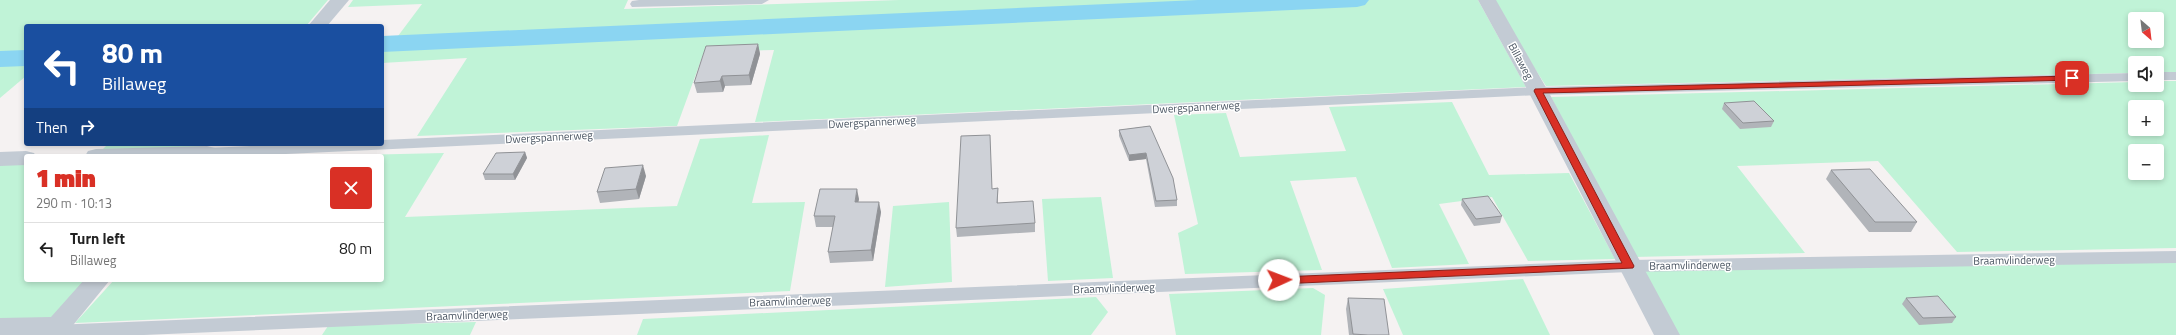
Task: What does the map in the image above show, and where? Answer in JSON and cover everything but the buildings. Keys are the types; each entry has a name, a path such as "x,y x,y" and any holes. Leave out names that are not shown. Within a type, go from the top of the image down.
{"street":[{"path":"319,24 340,0"},
{"name":"Billaweg","path":"1488,0 1538,91 1666,335"},
{"path":"141,154 209,151"},
{"path":"0,159 24,158"},
{"path":"0,328 54,331 96,282"}],"lane":[{"path":"637,4 762,0"},
{"path":"2164,76 2176,76"},
{"name":"Dwergspannerweg","path":"384,143 1538,91 2128,77"},
{"name":"Dwergspannerweg","path":"209,151 320,146"},
{"name":"Braamvlinderweg","path":"54,331 1629,266 2176,257"}],"green space":[{"path":"0,0 328,0 308,24 24,24 24,78 0,98"},
{"path":"353,0 628,0 624,9 899,0 1478,0 1526,87 755,122 774,50 704,52 677,126 417,136 467,58 384,63 384,44 392,44 422,4 348,7"},
{"path":"1494,0 2176,0 2176,72 2164,72 2164,56 2128,56 2128,73 1546,86 1510,30"},
{"path":"2164,81 2176,81 2176,248 1957,252 1878,161 1737,166 1805,253 1634,257 1551,97 2128,82 2128,92 2164,92"},
{"path":"1452,102 1489,175 1569,173 1615,259 1528,261 1492,197 1439,204 1469,264 1392,268 1356,177 1290,181 1322,270 1185,274 1178,233 1198,224 1174,115 1226,113 1240,157 1346,151 1329,107"},
{"path":"769,135 752,203 805,202 790,291 75,323 112,282 384,282 384,154 444,153 405,217 677,206 700,139"},
{"path":"106,146 204,146 202,148 103,149"},
{"path":"24,164 24,282 83,282 50,319 0,320 0,165"},
{"path":"1101,197 1113,278 1048,281 1042,199"},
{"path":"949,202 952,282 885,287 893,206"},
{"path":"2176,261 2176,335 1678,335 1641,269"},
{"path":"1523,279 1550,335 1403,335 1383,289"},
{"path":"1313,288 1325,295 1321,335 1176,335 1169,294"},
{"path":"1096,297 1108,312 1091,335 637,335 643,319"},
{"path":"476,322 470,335 322,335 328,326"}],"waterway":[{"path":"384,44 1357,0"},
{"path":"0,59 24,58"}],"route":[{"path":"1279,280 1629,266 1538,91 2072,78"}]}
